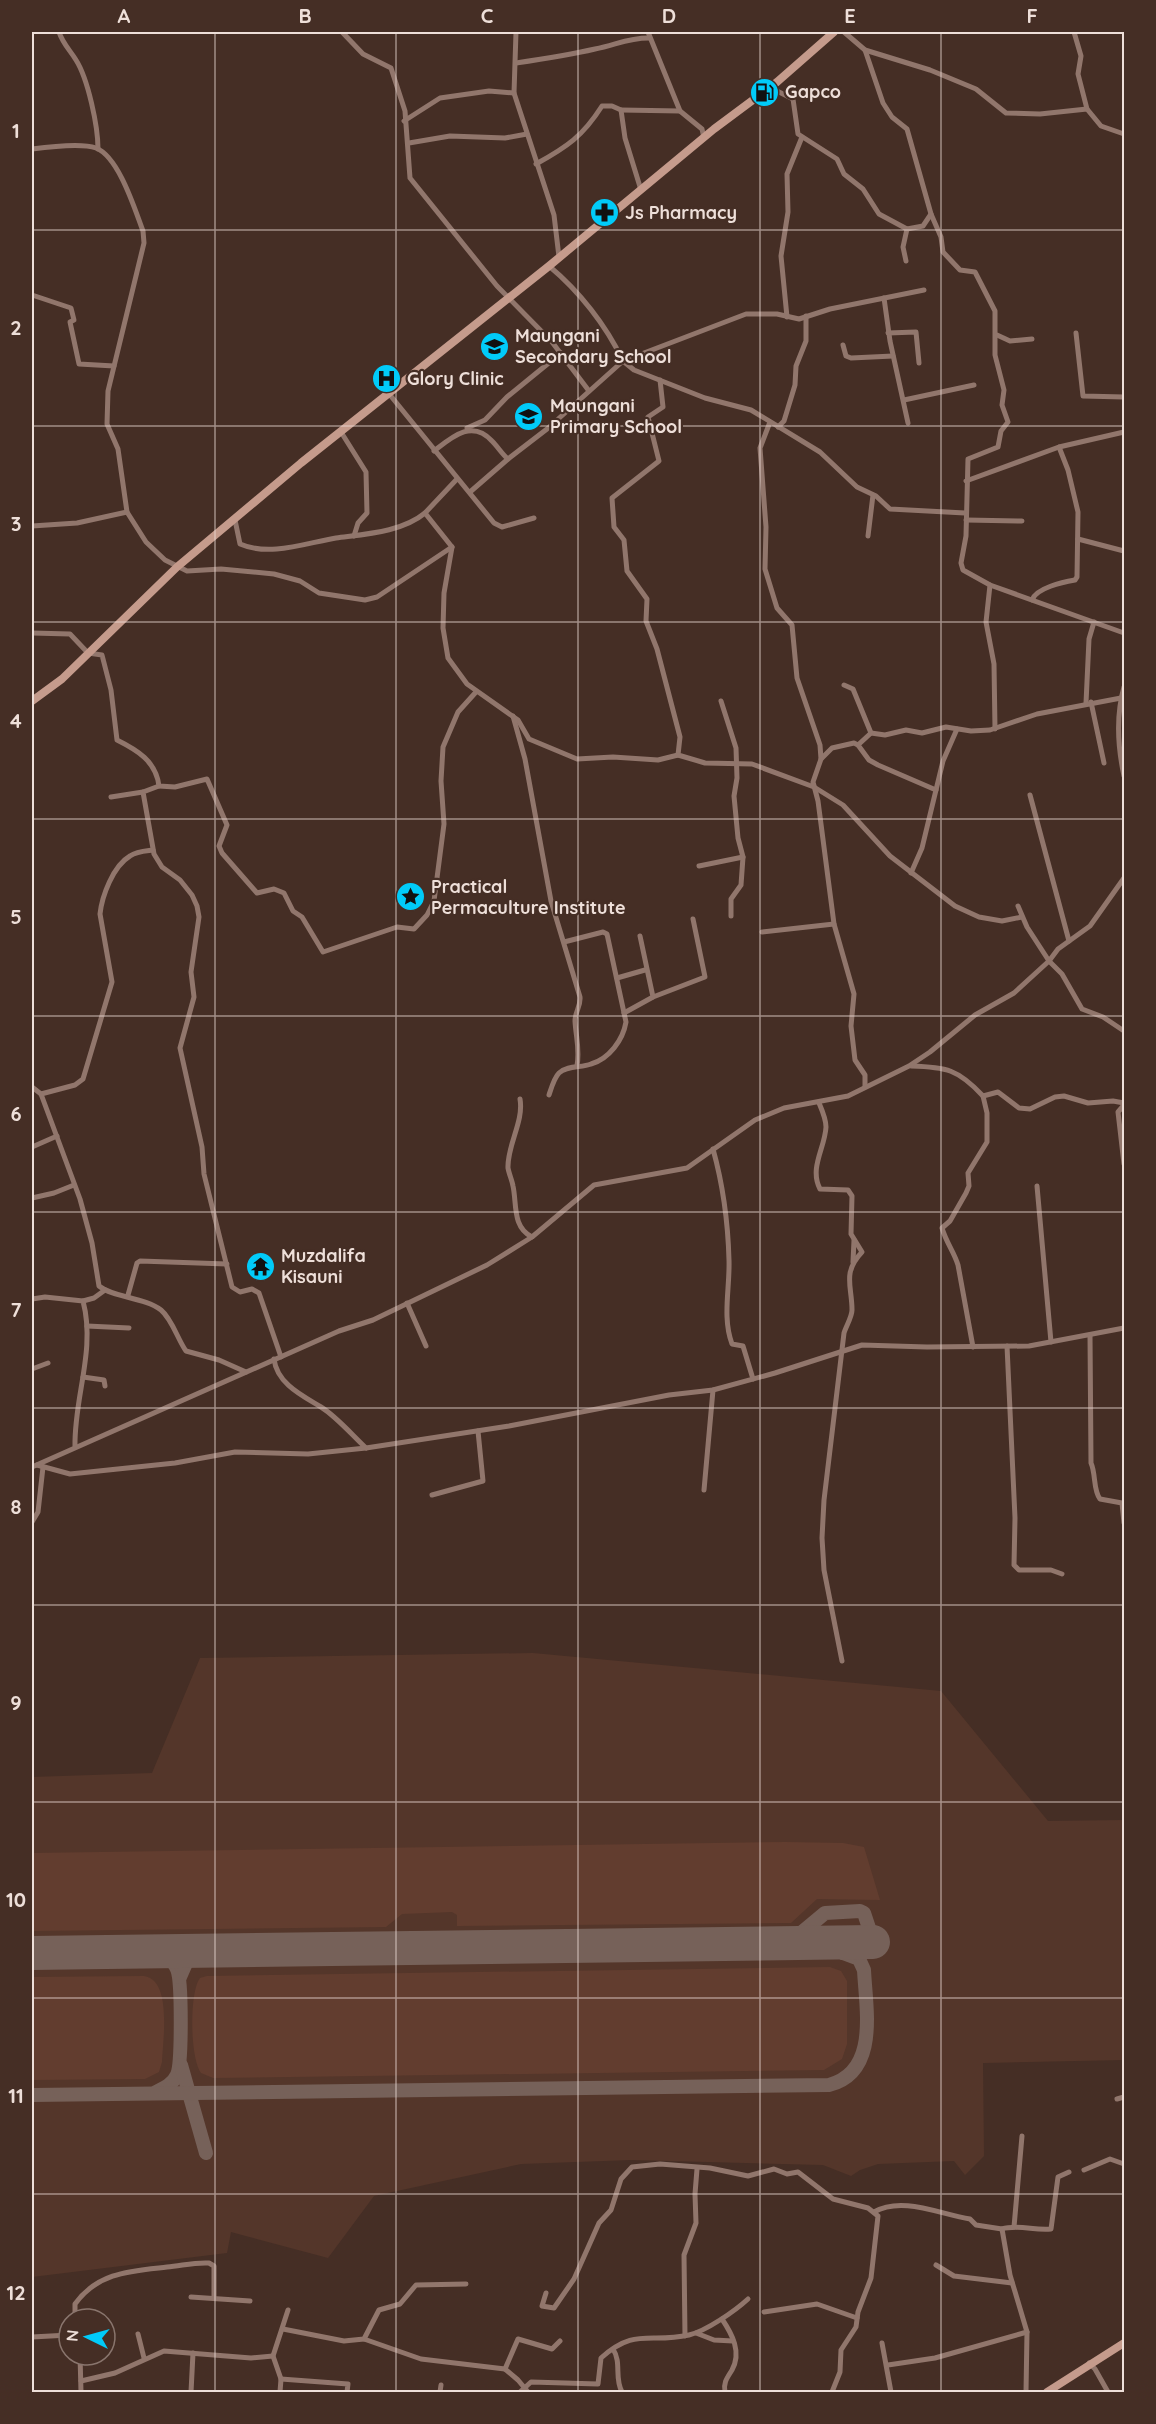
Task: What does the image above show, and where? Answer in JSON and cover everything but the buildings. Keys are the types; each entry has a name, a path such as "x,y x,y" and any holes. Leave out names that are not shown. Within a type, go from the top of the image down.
{"main road":[{"path":"32,701 62,679 177,567 340,432 390,395 704,138 773,85 834,32"},
{"path":"1050,2392 1089,2363 1125,2343"}],"street":[{"path":"59,32 62,41 77,61 98,126 98,149"},
{"path":"342,32 363,54 391,68 402,98 409,143 410,178 508,297 561,353 589,391"},
{"path":"516,32 514,93 554,215 559,257"},
{"path":"844,32 865,50 881,53 886,58 951,77 976,89 1006,113 1040,114 1087,109"},
{"path":"1074,32 1081,56 1078,74 1087,109 1101,126 1125,134"},
{"path":"516,63 579,53 605,47 620,40 649,34 680,111 702,129 704,138"},
{"path":"865,50 883,103 892,117 907,129 931,214 941,237 943,252 960,270 975,272 984,284 995,311 996,355 1004,390 1002,405 1008,422 1001,431 998,447 968,459 966,541 961,563 963,570 990,585 1125,633"},
{"path":"773,85 775,90 792,99 798,134 837,159 844,174 863,189 879,214 907,229 923,226 931,214"},
{"path":"404,121 440,98 489,91 514,93"},
{"path":"536,164 565,147 590,126 602,106 612,106 621,110 680,111"},
{"path":"621,110 626,145 641,190"},
{"path":"409,143 450,136 505,138 527,134"},
{"path":"787,317 781,256 788,212 788,174 802,137"},
{"path":"32,148 85,146 98,149 114,164 135,210 144,243 108,391 107,424 118,449 127,512 146,542 165,560 187,571 221,569 274,574 300,581 319,593 365,600 377,597 452,547"},
{"path":"906,261 903,247 907,229"},
{"path":"549,266 587,306 622,361 634,370 719,403 738,405 770,422 820,452 857,487 873,495 890,509 1022,521"},
{"path":"470,492 547,429 622,361 746,314 777,314 799,319 924,290"},
{"path":"32,295 71,308 74,320 70,322 79,364 114,366"},
{"path":"884,298 888,333 908,423"},
{"path":"778,427 784,422 795,385 796,366 806,341 806,316"},
{"path":"888,333 916,332 919,363"},
{"path":"1076,333 1083,396 1125,397"},
{"path":"997,335 1010,341 1032,339"},
{"path":"843,345 846,356 850,358 893,356"},
{"path":"434,450 458,432 485,420 507,397 561,353"},
{"path":"660,380 663,407 648,417 659,461 612,498 611,505 614,527 624,540 627,571 647,599 646,621 657,649 680,737 678,756"},
{"path":"904,400 974,385"},
{"path":"390,395 494,523 502,527 534,518"},
{"path":"770,422 759,454 763,467 766,527 765,569 777,608 792,626 797,678 820,745 820,759 814,776 814,787 834,924 854,994 854,1014 850,1026 855,1060 865,1075 865,1086"},
{"path":"466,429 491,438 508,459"},
{"path":"340,432 364,468 367,477 365,499 367,513 358,523 354,536"},
{"path":"966,481 1059,447 1125,432"},
{"path":"1032,600 1035,594 1076,579 1077,506 1068,470 1059,447"},
{"path":"235,520 240,544 249,548 289,549 391,530 415,522 457,479"},
{"path":"868,536 873,495"},
{"path":"32,526 77,523 127,512"},
{"path":"425,513 452,547 444,592 443,628 448,658 457,674 476,692 523,726 529,739 577,759 613,757 658,760 678,756 705,763 752,765 775,771 814,787 843,805 880,847 955,906 979,917 1002,921 1022,917"},
{"path":"1077,539 1125,551"},
{"path":"990,585 986,622 994,664 994,729"},
{"path":"1094,622 1089,639 1089,703 1104,764"},
{"path":"32,633 70,634 91,650 102,655 111,690 117,740 145,756 158,776 159,786"},
{"path":"844,685 853,689 871,733"},
{"path":"1125,687 1121,698 1120,738 1125,776"},
{"path":"111,797 143,792 159,786 175,787 207,779 227,825 219,846 222,853 257,893 273,889 284,892 293,911 302,917 323,952 398,927 406,930 414,928 431,909 436,890 444,824 441,781 442,747 458,712 476,692"},
{"path":"871,733 885,735 906,730 931,732 946,727 971,731 994,729 1037,714 1121,698"},
{"path":"721,700 733,733 738,764 734,796 738,837 743,858 741,885 730,899 731,916"},
{"path":"513,717 525,759 551,902 581,1004 575,1017 580,1051 576,1066"},
{"path":"911,873 922,848 948,746 957,729"},
{"path":"858,745 871,733"},
{"path":"820,759 832,748 854,743 869,760 936,790"},
{"path":"143,792 153,849 162,867 180,880 197,906 199,917 191,972 194,997 180,1048 202,1147 204,1174 234,1290 240,1292 252,1289 259,1293 281,1357"},
{"path":"1029,795 1069,941"},
{"path":"41,1094 75,1084 83,1078 112,982 102,925 101,903 112,879 128,856 153,849"},
{"path":"699,866 743,858"},
{"path":"37,1466 75,1446 274,1359 339,1331 373,1320 486,1265 532,1237 594,1185 687,1168 755,1120 784,1108 848,1096 909,1066 975,1015 1014,993 1069,941 1090,926 1125,878"},
{"path":"1018,906 1022,917 1049,961 1062,974 1082,1009 1103,1017 1125,1031"},
{"path":"624,1013 653,998 705,977 693,919"},
{"path":"762,932 834,924"},
{"path":"549,1095 559,1074 576,1066 593,1064 617,1045 623,1036 626,1022 608,934 603,932 564,942"},
{"path":"640,936 645,970 653,998"},
{"path":"617,978 645,970"},
{"path":"909,1066 935,1066 964,1076 983,1096 989,1132 987,1142 968,1173 969,1186 966,1193 950,1221 942,1228 950,1252 955,1256 958,1265 973,1347"},
{"path":"32,1087 41,1094 74,1185 92,1243 96,1279 105,1290 128,1295 162,1311 186,1351 219,1360 246,1372"},
{"path":"983,1096 998,1092 1019,1108 1030,1109 1055,1097 1064,1096 1088,1103 1125,1104"},
{"path":"520,1099 522,1109 508,1168 514,1189 515,1213 521,1228 532,1237"},
{"path":"819,1103 826,1125 816,1182 820,1189 848,1190 852,1196 851,1234 862,1252 853,1262"},
{"path":"1125,1104 1118,1112 1125,1164"},
{"path":"32,1147 57,1136"},
{"path":"713,1149 721,1177 728,1250 729,1337 732,1344 743,1346 753,1379"},
{"path":"32,1198 74,1185"},
{"path":"1037,1186 1051,1342"},
{"path":"842,1661 824,1570 822,1538 824,1500 844,1333 852,1312 849,1295 854,1239"},
{"path":"128,1295 137,1263 140,1261 227,1264"},
{"path":"32,1299 45,1297 83,1301 94,1298 105,1290"},
{"path":"75,1446 74,1419 86,1364 87,1326 83,1301"},
{"path":"407,1303 426,1346"},
{"path":"87,1326 129,1328"},
{"path":"37,1466 70,1474 175,1463 235,1452 308,1454 366,1448 478,1431 669,1395 713,1390 862,1345 1007,1346 1051,1342 1125,1328"},
{"path":"1090,1335 1091,1463 1095,1472 1096,1494 1100,1499 1123,1504 1125,1523"},
{"path":"1007,1346 1015,1518 1014,1565 1019,1570 1051,1570 1062,1574"},
{"path":"274,1359 279,1372 293,1391 322,1407 366,1448"},
{"path":"32,1369 48,1363"},
{"path":"83,1377 104,1380 105,1386"},
{"path":"704,1490 713,1390"},
{"path":"432,1495 483,1481 478,1431"},
{"path":"32,1522 38,1512 37,1466"},
{"path":"1117,2099 1125,2097"},
{"path":"1014,2227 1022,2136"},
{"path":"1084,2170 1110,2159 1125,2164"},
{"path":"546,2293 542,2306 554,2308 571,2285 599,2223 611,2210 621,2179 632,2167 660,2164 710,2169 748,2176 774,2169 787,2174 798,2172 833,2199 874,2212 878,2216 879,2229 874,2241 871,2278 856,2327 841,2350 840,2372 832,2392"},
{"path":"685,2336 684,2255 696,2223 697,2169"},
{"path":"874,2212 883,2206 908,2204 970,2219 976,2224 1002,2229 1014,2227 1040,2231 1051,2229 1058,2177 1069,2172"},
{"path":"1002,2229 1012,2283 1027,2332 1026,2392"},
{"path":"75,2307 75,2304 92,2287 119,2272 209,2263 214,2266 214,2297"},
{"path":"936,2265 954,2276 1012,2283"},
{"path":"364,2339 379,2310 400,2304 416,2285 466,2283"},
{"path":"191,2297 250,2301"},
{"path":"522,2390 531,2382 540,2381 555,2385 598,2384 602,2358 632,2338 685,2336 696,2333 722,2319 748,2299"},
{"path":"764,2312 817,2304 857,2318"},
{"path":"280,2392 281,2379 273,2356 288,2310"},
{"path":"722,2319 737,2355 725,2381 725,2392"},
{"path":"283,2329 344,2341 364,2339 428,2360 505,2369 522,2390 528,2392"},
{"path":"888,2365 935,2358 1027,2332"},
{"path":"696,2333 714,2340 733,2341"},
{"path":"138,2334 144,2358"},
{"path":"32,2337 57,2336"},
{"path":"505,2369 518,2339 552,2349 560,2341"},
{"path":"882,2343 888,2365 891,2392"},
{"path":"613,2349 618,2357 616,2378 622,2392"},
{"path":"81,2382 115,2373 144,2358 164,2351 251,2358 273,2356"},
{"path":"191,2392 193,2353"},
{"path":"1089,2363 1108,2392"},
{"path":"80,2367 81,2392"},
{"path":"281,2379 348,2384 347,2392"},
{"path":"440,2392 441,2385"}],"shaded area":[{"path":"533,1653 941,1691 1048,1821 1124,1820 1124,2060 983,2063 984,2156 965,2175 954,2161 878,2164 860,2170 851,2176 823,2165 631,2160 521,2164 374,2196 328,2258 231,2232 227,2253 32,2277 32,1777 152,1773 200,1658"},
{"path":"843,1843 864,1847 880,1900 817,1899 791,1923 457,1926 457,1915 452,1912 402,1914 386,1927 32,1931 32,1853"},
{"path":"830,1967 841,1971 847,1981 847,2044 842,2059 824,2070 213,2078 201,2073 197,2065 193,2040 196,1986 200,1978 207,1976"},
{"path":"144,1976 153,1980 159,1988 162,1999 164,2039 159,2072 145,2079 32,2080 32,1977"}],"taxiway":[{"path":"781,1943 795,1938 825,1913 860,1911 864,1913 869,1928 861,1947 843,1953 818,1943"},
{"path":"180,1977 187,1961 204,1951"},
{"path":"147,1952 161,1954 172,1961 179,1976 181,2004 179,2068 171,2083 156,2092"},
{"path":"32,2095 829,2085 845,2078 856,2067 863,2053 866,2038 864,1970 859,1959 843,1953"},
{"path":"181,2065 206,2153"}],"runway":[{"path":"32,1953 873,1942"}],"place":[{"name":"Gapco","path":"764,92"},
{"name":"Js Pharmacy","path":"604,213"},
{"name":"Maungani Secondary School","path":"494,346"},
{"name":"Glory Clinic","path":"386,379"},
{"name":"Maungani Primary School","path":"529,416"},
{"name":"Practical Permaculture Institute","path":"410,897"},
{"name":"Muzdalifa Kisauni","path":"260,1266"}]}
